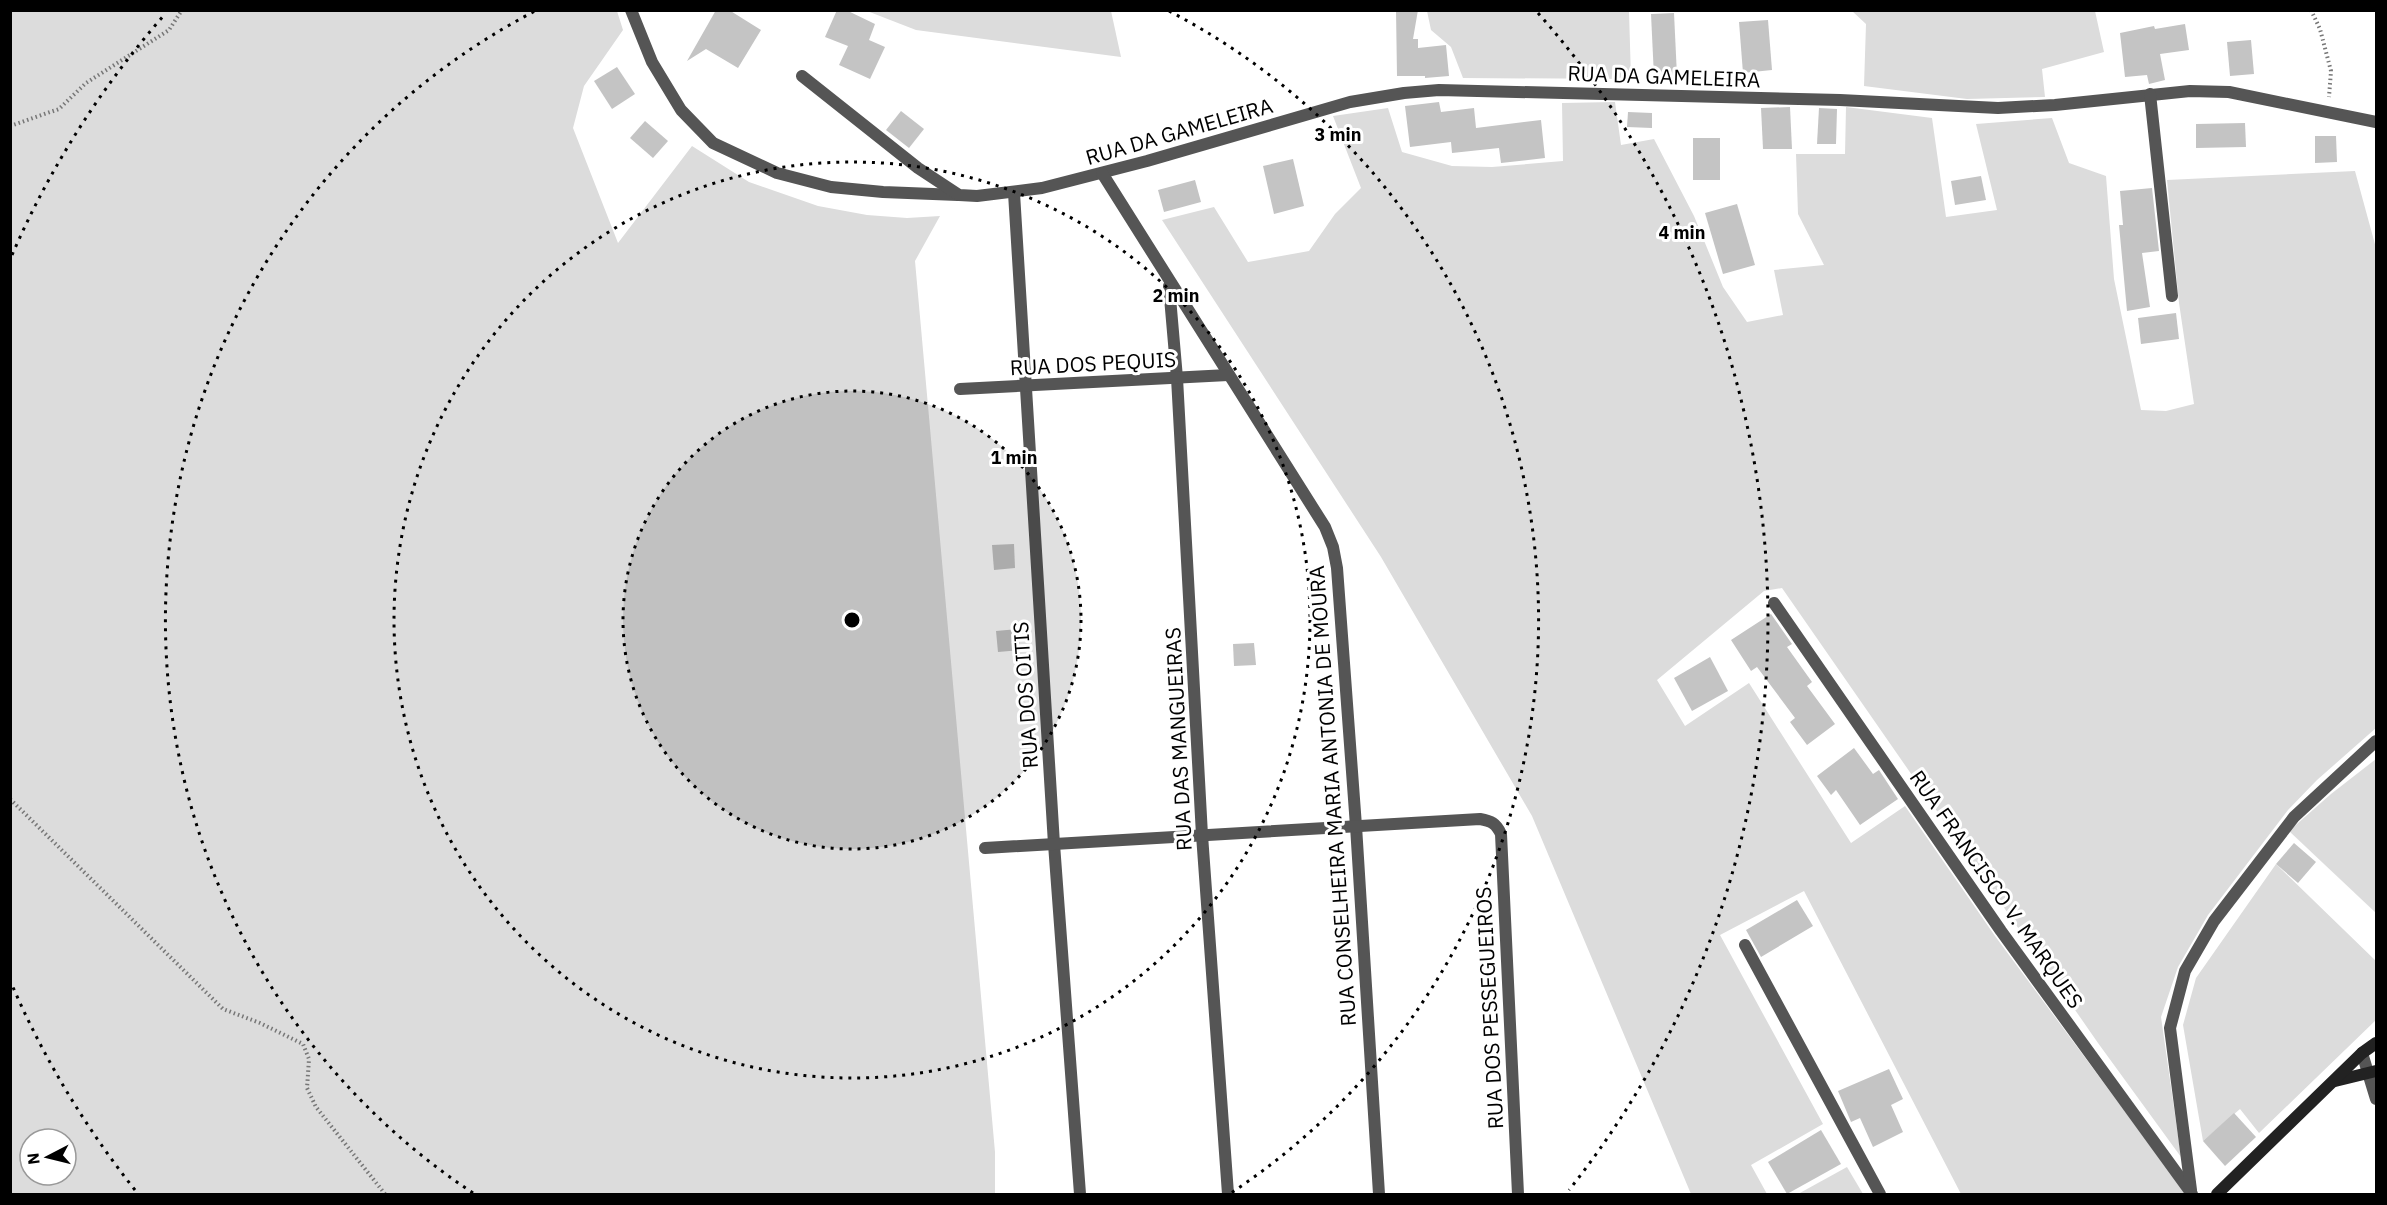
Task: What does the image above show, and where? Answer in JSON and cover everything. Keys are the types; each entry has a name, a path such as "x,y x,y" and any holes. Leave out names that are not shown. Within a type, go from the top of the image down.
{"main road":[{"path":"2217,1194 2362,1053 2376,1043"},
{"path":"2334,1081 2372,1073"}],"street":[{"name":"RUA DA GAMELEIRA","path":"631,10 652,62 675,101 713,143 777,173 831,187 883,192 959,195 1042,188 1350,102 1416,92 1493,90 1840,100 1998,108 2055,105 2190,91 2229,92 2376,122"},
{"path":"802,76 918,168 959,195"},
{"path":"2150,94 2172,296"},
{"name":"RUA CONSELHEIRA MARIA ANTONIA DE MOURA","path":"1102,173 1325,527 1333,547 1337,568 1356,826 1379,1194"},
{"name":"RUA DOS OITIS","path":"1014,192 1024,386 1054,844 1080,1194"},
{"name":"RUA DAS MANGUEIRAS","path":"1169,282 1177,378 1202,835 1228,1194"},
{"name":"RUA DOS PEQUIS","path":"960,389 1228,375"},
{"name":"RUA FRANCISCO V. MARQUES","path":"1774,603 2001,931 2192,1193"},
{"path":"2192,1193 2170,1028 2185,971 2214,921 2294,817 2376,741"},
{"name":"RUA DOS PESSEGUEIROS","path":"1356,826 1480,819 1493,822 1501,834 1518,1194"},
{"path":"985,848 1356,826"},
{"path":"1745,945 1880,1194"},
{"path":"2362,1053 2372,1073 2376,1099"}],"path":[{"path":"10,126 59,109 86,83 169,30 182,10"},
{"path":"2311,10 2320,29 2331,70 2326,113"},
{"path":"10,799 223,1009 270,1027 303,1044 309,1059 308,1088 316,1107 385,1194"}],"shaded area":[{"path":"10,11 617,11 623,30 584,86 573,128 618,243 692,146 749,182 818,206 867,215 907,218 940,216 915,261 995,1152 995,1194 11,1194"},
{"path":"867,11 1111,11 1121,57 916,30"},
{"path":"1427,11 1629,11 1631,79 1463,78 1451,47 1431,30"},
{"path":"1852,11 2095,11 2104,52 2042,69 2045,97 1967,99 1864,86 1866,24"},
{"path":"1615,102 1621,145 1654,139 1694,216 1723,287 1747,322 1783,315 1774,270 1824,265 1798,214 1796,154 1845,154 1846,107 1932,118 1946,217 1997,210 1976,124 2052,118 2069,163 2106,176 2114,279 2141,410 2166,411 2194,404 2179,303 2167,180 2355,171 2376,248 2376,728 2317,780 2288,810 2208,915 2178,967 2161,1017 2181,1157 2098,1043 1782,588 1764,591 1657,680 1685,726 1749,683 1851,843 1905,806 1995,936 2186,1194 1961,1194 1804,891 1720,935 1823,1124 1751,1165 1767,1194 1691,1194 1532,816 1381,557 1162,220 1214,207 1248,262 1309,251 1335,214 1361,188 1333,116 1388,108 1402,152 1452,166 1492,167 1563,161 1562,103"},
{"path":"2376,759 2376,913 2289,831"},
{"path":"2276,864 2376,961 2376,1020 2259,1133 2240,1109 2203,1141 2183,1025 2196,978"},
{"path":"1847,1167 1863,1194 1798,1194"}],"building":[{"path":"716,10 729,10 761,30 738,68 706,49 687,61"},
{"path":"837,10 846,10 875,24 869,40 885,47 870,79 839,65 848,46 825,37"},
{"path":"1396,10 1418,10 1413,39 1418,39 1418,48 1446,45 1449,76 1425,78 1425,76 1397,76"},
{"path":"1674,13 1677,76 1654,77 1651,14"},
{"path":"1768,20 1772,70 1743,73 1739,22"},
{"path":"2185,24 2189,50 2160,54 2165,80 2149,84 2147,75 2125,77 2120,33 2154,26 2155,29"},
{"path":"2251,40 2254,74 2230,76 2227,42"},
{"path":"617,67 635,94 612,109 594,81"},
{"path":"1439,102 1441,112 1474,108 1476,128 1541,120 1545,158 1501,163 1499,148 1452,153 1451,142 1410,147 1405,106"},
{"path":"1790,107 1792,149 1763,149 1761,108"},
{"path":"1819,108 1837,109 1836,144 1817,144"},
{"path":"901,111 924,129 909,148 886,130"},
{"path":"1628,112 1652,113 1652,128 1627,127"},
{"path":"645,121 668,141 653,158 630,138"},
{"path":"2245,123 2246,147 2196,148 2196,124"},
{"path":"2315,136 2336,136 2337,162 2315,163"},
{"path":"1693,138 1720,138 1720,180 1693,180"},
{"path":"1293,159 1304,206 1274,214 1263,166"},
{"path":"1981,176 1986,200 1955,205 1951,181"},
{"path":"1195,180 1201,202 1164,212 1158,190"},
{"path":"2152,188 2159,251 2142,253 2150,307 2127,311 2119,225 2123,225 2120,191"},
{"path":"1737,204 1755,265 1723,274 1705,213"},
{"path":"2176,313 2179,339 2141,344 2138,318"},
{"path":"1014,544 1015,568 994,570 992,545"},
{"path":"1771,614 1792,644 1787,647 1812,682 1807,686 1835,724 1807,745 1790,722 1795,718 1757,667 1751,671 1731,640"},
{"path":"1018,629 1020,650 998,652 996,631"},
{"path":"1254,643 1256,665 1234,666 1233,644"},
{"path":"1710,657 1728,691 1692,711 1674,678"},
{"path":"1854,748 1873,774 1879,770 1898,799 1860,825 1836,790 1831,795 1817,776"},
{"path":"2294,843 2316,862 2298,883 2276,864"},
{"path":"1797,900 1813,926 1761,957 1746,930"},
{"path":"1889,1069 1903,1099 1891,1105 1903,1132 1873,1147 1860,1118 1851,1122 1838,1091"},
{"path":"2234,1113 2256,1137 2225,1166 2203,1141"},
{"path":"1821,1130 1841,1164 1787,1194 1768,1162"}]}
